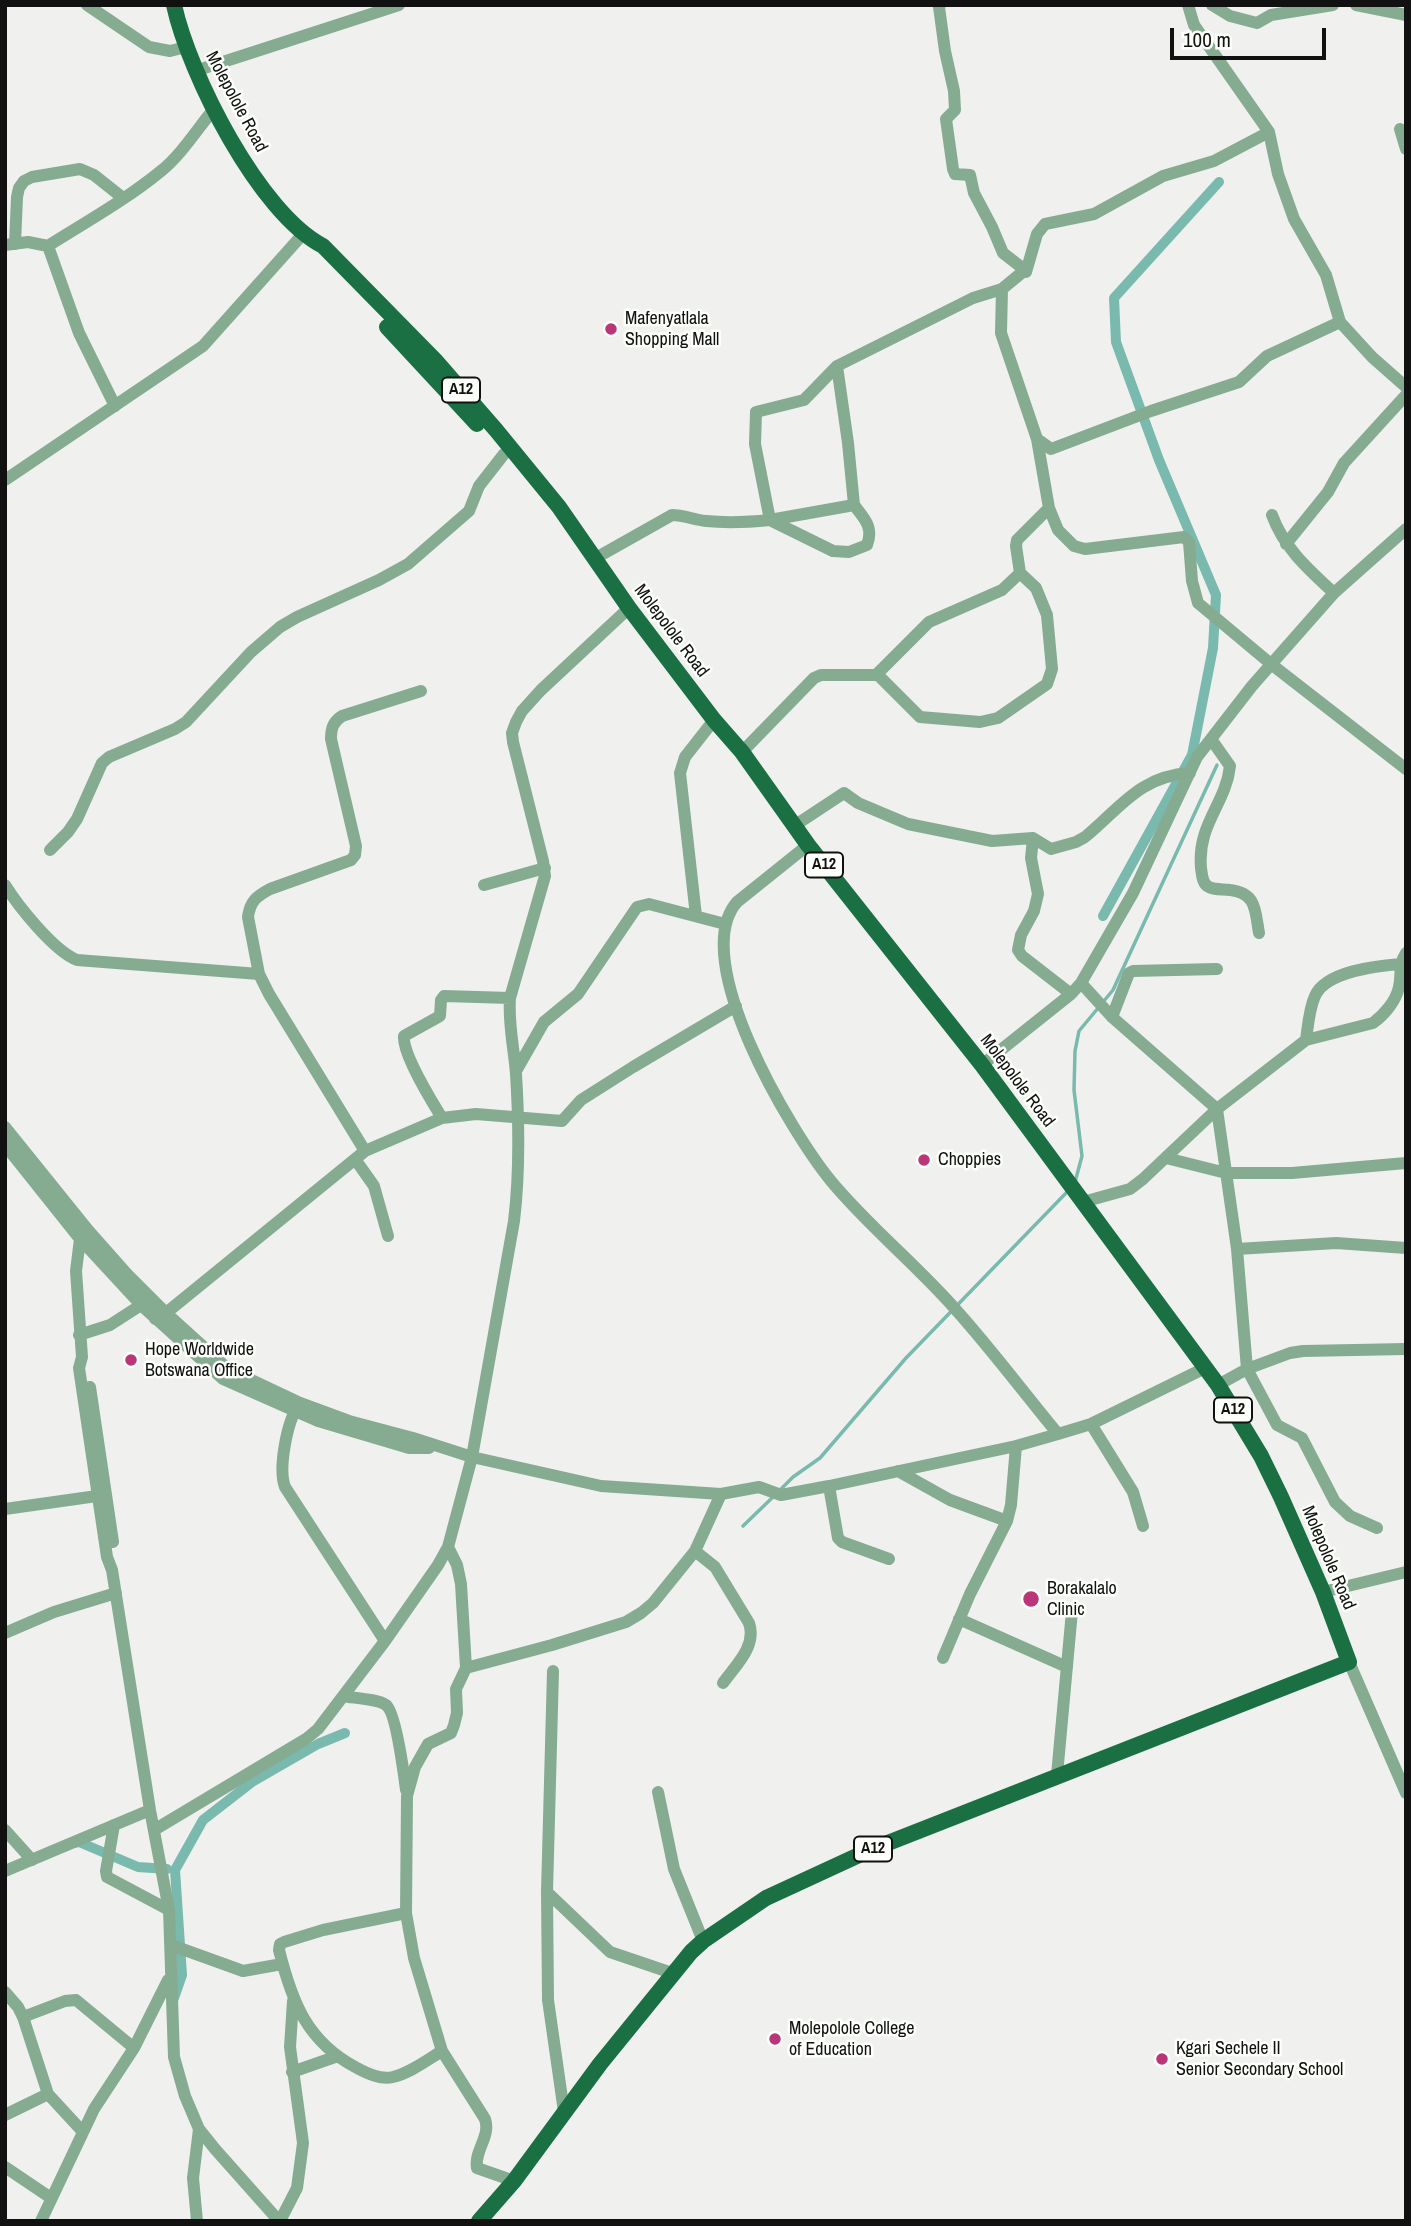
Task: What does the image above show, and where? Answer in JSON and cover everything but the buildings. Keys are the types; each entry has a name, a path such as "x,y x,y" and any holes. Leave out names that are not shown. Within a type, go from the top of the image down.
{"main road":[{"name":"Molepolole Road","path":"174,5 195,71 246,165 316,252 504,454 579,545 594,559"},
{"name":"Molepolole Road","path":"306,237 323,246 435,360 559,507 629,608 714,720 742,752 808,845 982,1065 1071,1184 1218,1385 1261,1456 1323,1592 1349,1662"},
{"name":"A12","path":"487,2221 564,2112 672,1973 703,1941 766,1898 870,1850 1349,1662"},
{"name":"A12","path":"479,2221 510,2186"}],"street":[{"path":"87,5 149,47 170,51 187,47"},
{"path":"195,71 400,5"},
{"path":"940,5 944,42 956,101 955,110 946,119 953,169 955,174 970,175 974,193 1003,253 1025,270"},
{"path":"1188,5 1194,25 1269,132 1278,174 1294,219 1326,275 1340,322 1366,350 1400,375 1406,387"},
{"path":"1212,5 1230,16 1257,23 1271,15 1334,5"},
{"path":"1356,5 1406,15"},
{"path":"123,198 94,175 80,169 32,177 24,181 19,188 10,244 28,242 48,246 123,198 162,170 214,109"},
{"path":"1400,129 1406,149"},
{"path":"770,520 755,444 756,412 804,400 837,366 973,298 1002,289 1025,270 1026,272 1037,234 1045,224 1094,214 1163,176 1214,161 1269,132"},
{"path":"5,480 203,346 306,237"},
{"path":"48,246 79,332 116,406"},
{"path":"1002,289 1001,333 1037,439 1049,508 1058,530 1074,546 1085,549 1184,537 1189,542 1192,581 1198,603 1271,664 1406,769"},
{"path":"1037,439 1051,449 1151,411 1239,382 1267,356 1340,322"},
{"path":"770,520 833,551 849,552 867,545 871,533 867,522 854,505 837,366"},
{"path":"1286,544 1328,492 1344,463 1406,395"},
{"path":"50,850 77,819 102,763 109,757 186,722 251,652 280,627 408,564 469,511 480,486 504,454"},
{"path":"594,559 671,515 685,515 708,521 770,520 854,505"},
{"path":"742,752 814,677 821,675 878,676 920,717 980,722 998,718 1046,684 1052,669 1047,615 1036,588 1020,573 1016,546 1017,540 1049,508"},
{"path":"1272,515 1286,544 1299,561 1334,593"},
{"path":"982,1065 1082,984 1133,893 1197,757 1251,686 1334,593 1406,529"},
{"path":"878,676 929,622 1002,590 1020,573"},
{"path":"154,1830 306,1739 318,1729 385,1641 448,1547 472,1457 514,1220 518,1117 516,1071 509,1023 510,998 544,883 545,868 512,733 522,710 629,608"},
{"path":"388,1236 374,1186 360,1155 259,974 248,917 252,902 258,895 346,863 355,855 356,846 331,739 331,729 335,721 342,716 421,691"},
{"path":"696,916 680,773 685,757 714,720"},
{"path":"1211,739 1230,765 1226,782 1203,836 1201,873 1205,884 1210,888 1241,891 1249,896 1259,933"},
{"path":"794,826 844,793 858,803 908,824 992,841 1033,838 1051,849 1076,842 1144,785 1173,774 1189,773"},
{"path":"1033,838 1031,858 1037,902 1021,936 1018,950 1071,994"},
{"path":"808,845 737,902 730,910 725,924 723,951 727,978 772,1093 829,1179 957,1311 1058,1434"},
{"path":"484,885 545,868"},
{"path":"5,885 19,906 64,952 76,960 259,974"},
{"path":"516,1071 544,1021 578,994 637,907 649,904 725,924"},
{"path":"1083,1202 1130,1189 1143,1180 1217,1109 1306,1040 1373,1023 1387,1010 1399,987 1403,958 1360,968 1337,977 1319,989 1314,997 1306,1040"},
{"path":"1112,1017 1129,973 1133,971 1217,969"},
{"path":"1082,984 1112,1017 1217,1109 1237,1249 1247,1369 1277,1425 1302,1438 1335,1502 1350,1516 1377,1528"},
{"path":"1399,987 1406,1002"},
{"path":"442,1118 407,1055 404,1036 440,1016 441,1000 444,996 510,998"},
{"path":"160,1316 360,1155 442,1118 476,1114 562,1121 582,1100 736,1006"},
{"path":"5,1127 11,1151 141,1305 160,1316"},
{"path":"1166,1158 1226,1173 1292,1172 1406,1163"},
{"path":"84,1235 223,1379 297,1407 318,1421 409,1448 440,1447 472,1457 601,1486 721,1494 760,1488 781,1495 829,1486 1016,1446 1058,1434 1091,1423 1205,1368"},
{"path":"84,1235 76,1278 79,1335 114,1555 112,1570"},
{"path":"1237,1249 1336,1243 1406,1248"},
{"path":"79,1335 110,1325 141,1305"},
{"path":"1218,1385 1247,1369 1290,1353 1406,1349"},
{"path":"297,1407 283,1462 285,1487 385,1641"},
{"path":"1091,1423 1133,1492 1143,1526"},
{"path":"943,1658 1007,1521 1016,1446"},
{"path":"898,1471 938,1494 1007,1521"},
{"path":"100,1477 97,1496 169,1910 174,2057 185,2096 199,2129 279,2221 297,2189 303,2143 292,2072 290,2033 293,2001"},
{"path":"829,1486 838,1538 842,1542 889,1559"},
{"path":"466,1668 626,1622 653,1603 695,1551 721,1494"},
{"path":"5,1509 97,1496"},
{"path":"407,1796 415,1767 428,1744 451,1733 457,1713 456,1689 466,1668 461,1584 457,1565 448,1547"},
{"path":"695,1551 715,1567 752,1632 751,1643 723,1683"},
{"path":"1323,1592 1406,1572"},
{"path":"5,1633 54,1612 116,1593"},
{"path":"1057,1775 1072,1611"},
{"path":"959,1619 1067,1667"},
{"path":"1349,1662 1402,1774 1406,1793"},
{"path":"553,1671 547,1892 548,2000 564,2112"},
{"path":"342,1696 381,1703 389,1709 395,1726 407,1796 406,1913 414,1958 442,2051 488,2126 478,2155 477,2168 510,2186"},
{"path":"658,1792 674,1869 703,1941"},
{"path":"5,1871 150,1810"},
{"path":"114,1825 107,1877 169,1910"},
{"path":"5,1830 32,1860"},
{"path":"547,1892 610,1952 672,1973"},
{"path":"406,1913 323,1930 284,1942 280,1944 279,1950 282,1964 293,2001 335,2057 385,2078 401,2074 442,2051"},
{"path":"171,1945 243,1971 282,1964"},
{"path":"41,2221 94,2109 134,2048 170,1977"},
{"path":"5,1992 23,2017 48,2094 83,2132"},
{"path":"23,2017 65,2001 76,2000 134,2048"},
{"path":"292,2072 335,2057"},
{"path":"5,2115 48,2094"},
{"path":"197,2221 193,2178 199,2129"},
{"path":"5,2167 51,2198"}],"waterway":[{"path":"1103,916 1192,755 1213,648 1216,595 1159,460 1116,342 1114,298 1219,182"},
{"path":"1075,1182 1082,1156 1074,1090 1075,1051 1079,1031 1113,990 1217,765"},
{"path":"780,1490 820,1458 906,1358 1068,1191"},
{"path":"743,1526 774,1496"},
{"path":"174,1998 182,1975 175,1870 203,1820 252,1782 318,1744 345,1733"},
{"path":"73,1843 79,1842 138,1867 167,1869"}],"place":[{"name":"Mafenyatlala Shopping Mall","path":"611,329"},
{"name":"Choppies","path":"924,1160"},
{"name":"Hope Worldwide Botswana Office","path":"131,1360"},
{"name":"Borakalalo Clinic","path":"1031,1599"},
{"name":"Molepolole College of Education","path":"775,2039"},
{"name":"Kgari Sechele II Senior Secondary School","path":"1162,2059"}]}
